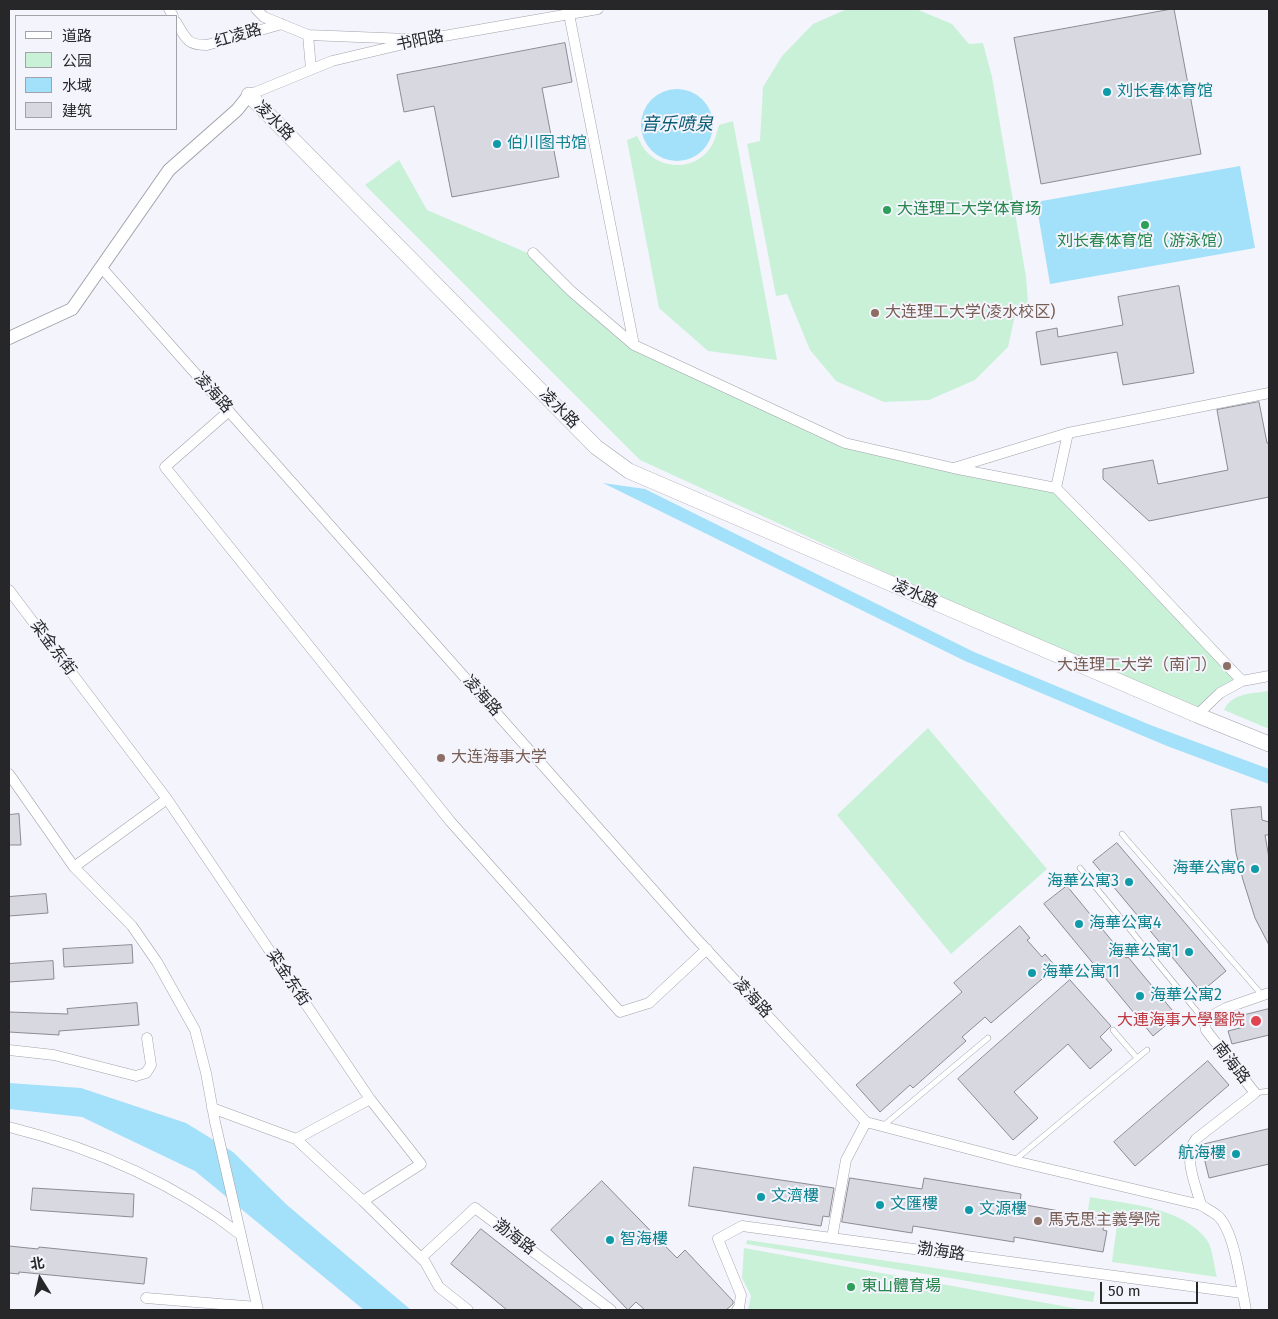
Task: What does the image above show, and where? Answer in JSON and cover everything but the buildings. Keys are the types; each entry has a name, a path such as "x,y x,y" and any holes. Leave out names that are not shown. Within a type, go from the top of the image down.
{"main road":[{"name":"凌水路","path":"249,95 596,447 629,471 1197,715 1269,744"}],"street":[{"path":"256,9 264,17 308,35 421,40"},
{"name":"书阳路","path":"249,95 332,61 421,40 598,9"},
{"path":"568,14 634,345"},
{"name":"红凌路","path":"178,25 186,39 195,45 207,46 282,24"},
{"path":"308,35 311,69"},
{"name":"凌水路","path":"9,338 72,309 169,170 237,110 249,95"},
{"path":"533,253 571,291 634,345 846,443 953,468 1056,488 1242,681"},
{"name":"凌海路","path":"101,267 706,950 866,1122"},
{"path":"953,468 1068,433 1269,392"},
{"path":"229,411 165,467 450,821 620,1012 649,1002 706,950"},
{"path":"1056,488 1068,433"},
{"name":"栾金东街","path":"9,590 167,799 370,1099 421,1164 363,1201"},
{"path":"1197,715 1220,693 1242,681 1269,676"},
{"path":"9,774 74,867 132,926 157,962 195,1030 257,1309 146,1298"},
{"path":"74,867 167,799"},
{"path":"1204,1020 1226,1008 1266,994"},
{"name":"南海路","path":"1201,1205 1190,1163 1191,1145 1196,1139 1255,1093 1206,1030 1204,1020"},
{"path":"9,1050 54,1055 136,1076 146,1072 151,1065 147,1038"},
{"path":"296,1139 370,1099"},
{"path":"212,1108 296,1139 425,1262 439,1287 468,1310"},
{"path":"832,1238 846,1160 866,1122 1015,1161 1201,1205 1219,1217 1227,1228 1246,1310"},
{"path":"9,1127 37,1134 131,1168 168,1186 240,1230"},
{"name":"渤海路","path":"421,1258 476,1208 611,1310"},
{"name":"渤海路","path":"737,1310 742,1295 718,1239 742,1226 1242,1293"}],"lane":[{"path":"1122,834 1266,994"},
{"path":"1080,868 1204,1020"},
{"path":"1113,1030 1137,1058"},
{"path":"883,1127 988,1038"},
{"path":"1015,1161 1147,1050"},
{"path":"1255,1093 1269,1091"}],"green space":[{"name":"大连理工大学体育场","path":"847,9 916,9 952,24 969,44 983,43 992,77 1026,277 1028,303 1017,307 1008,347 975,380 929,400 884,402 836,381 810,350 787,294 776,296 747,144 760,141 763,87 782,56 813,24"},
{"path":"733,121 777,360 708,351 659,308 627,140 637,136 645,150 653,157 671,165 681,165 699,159 713,143 719,125"},
{"path":"399,160 427,210 537,257 634,345 845,443 1056,488 1242,681 1197,715 640,460 365,185"},
{"path":"1268,691 1269,729 1224,710 1227,704 1237,697"},
{"path":"928,728 1047,869 951,954 837,815"},
{"path":"1090,1197 1137,1205 1184,1220 1197,1229 1207,1240 1217,1277 1112,1262 1118,1217 1088,1210"},
{"path":"747,1240 1095,1292 1093,1302 746,1244"},
{"name":"東山體育場","path":"744,1248 1084,1310 748,1310 751,1296 742,1278"}],"water":[{"name":"音乐喷泉","path":"677,89 697,95 707,105 713,125 707,145 697,155 677,161 657,155 647,145 641,125 647,105 657,95"},
{"name":"刘长春体育馆（游泳馆）","path":"1240,166 1255,248 1050,284 1036,202"},
{"path":"603,483 645,489 974,652 1153,726 1269,769 1269,784 1167,746 965,661"},
{"path":"9,1083 81,1088 186,1123 233,1152 287,1205 411,1310 364,1310 195,1171 82,1117 9,1109"}],"place":[{"name":"刘长春体育馆","path":"1107,92"},
{"name":"伯川图书馆","path":"497,144"},
{"name":"大连理工大学体育场","path":"887,210"},
{"name":"刘长春体育馆（游泳馆）","path":"1145,225"},
{"name":"大连理工大学(凌水校区)","path":"875,313"},
{"name":"大连理工大学（南门）","path":"1227,666"},
{"name":"大连海事大学","path":"441,758"},
{"name":"海華公寓6","path":"1255,869"},
{"name":"海華公寓3","path":"1129,882"},
{"name":"海華公寓4","path":"1079,924"},
{"name":"海華公寓1","path":"1189,952"},
{"name":"海華公寓11","path":"1032,973"},
{"name":"海華公寓2","path":"1140,996"},
{"name":"大連海事大學醫院","path":"1256,1021"},
{"name":"航海樓","path":"1236,1154"},
{"name":"文濟樓","path":"761,1197"},
{"name":"文匯樓","path":"880,1205"},
{"name":"文源樓","path":"969,1210"},
{"name":"馬克思主義學院","path":"1038,1221"},
{"name":"智海樓","path":"610,1240"},
{"name":"東山體育場","path":"851,1287"}]}
